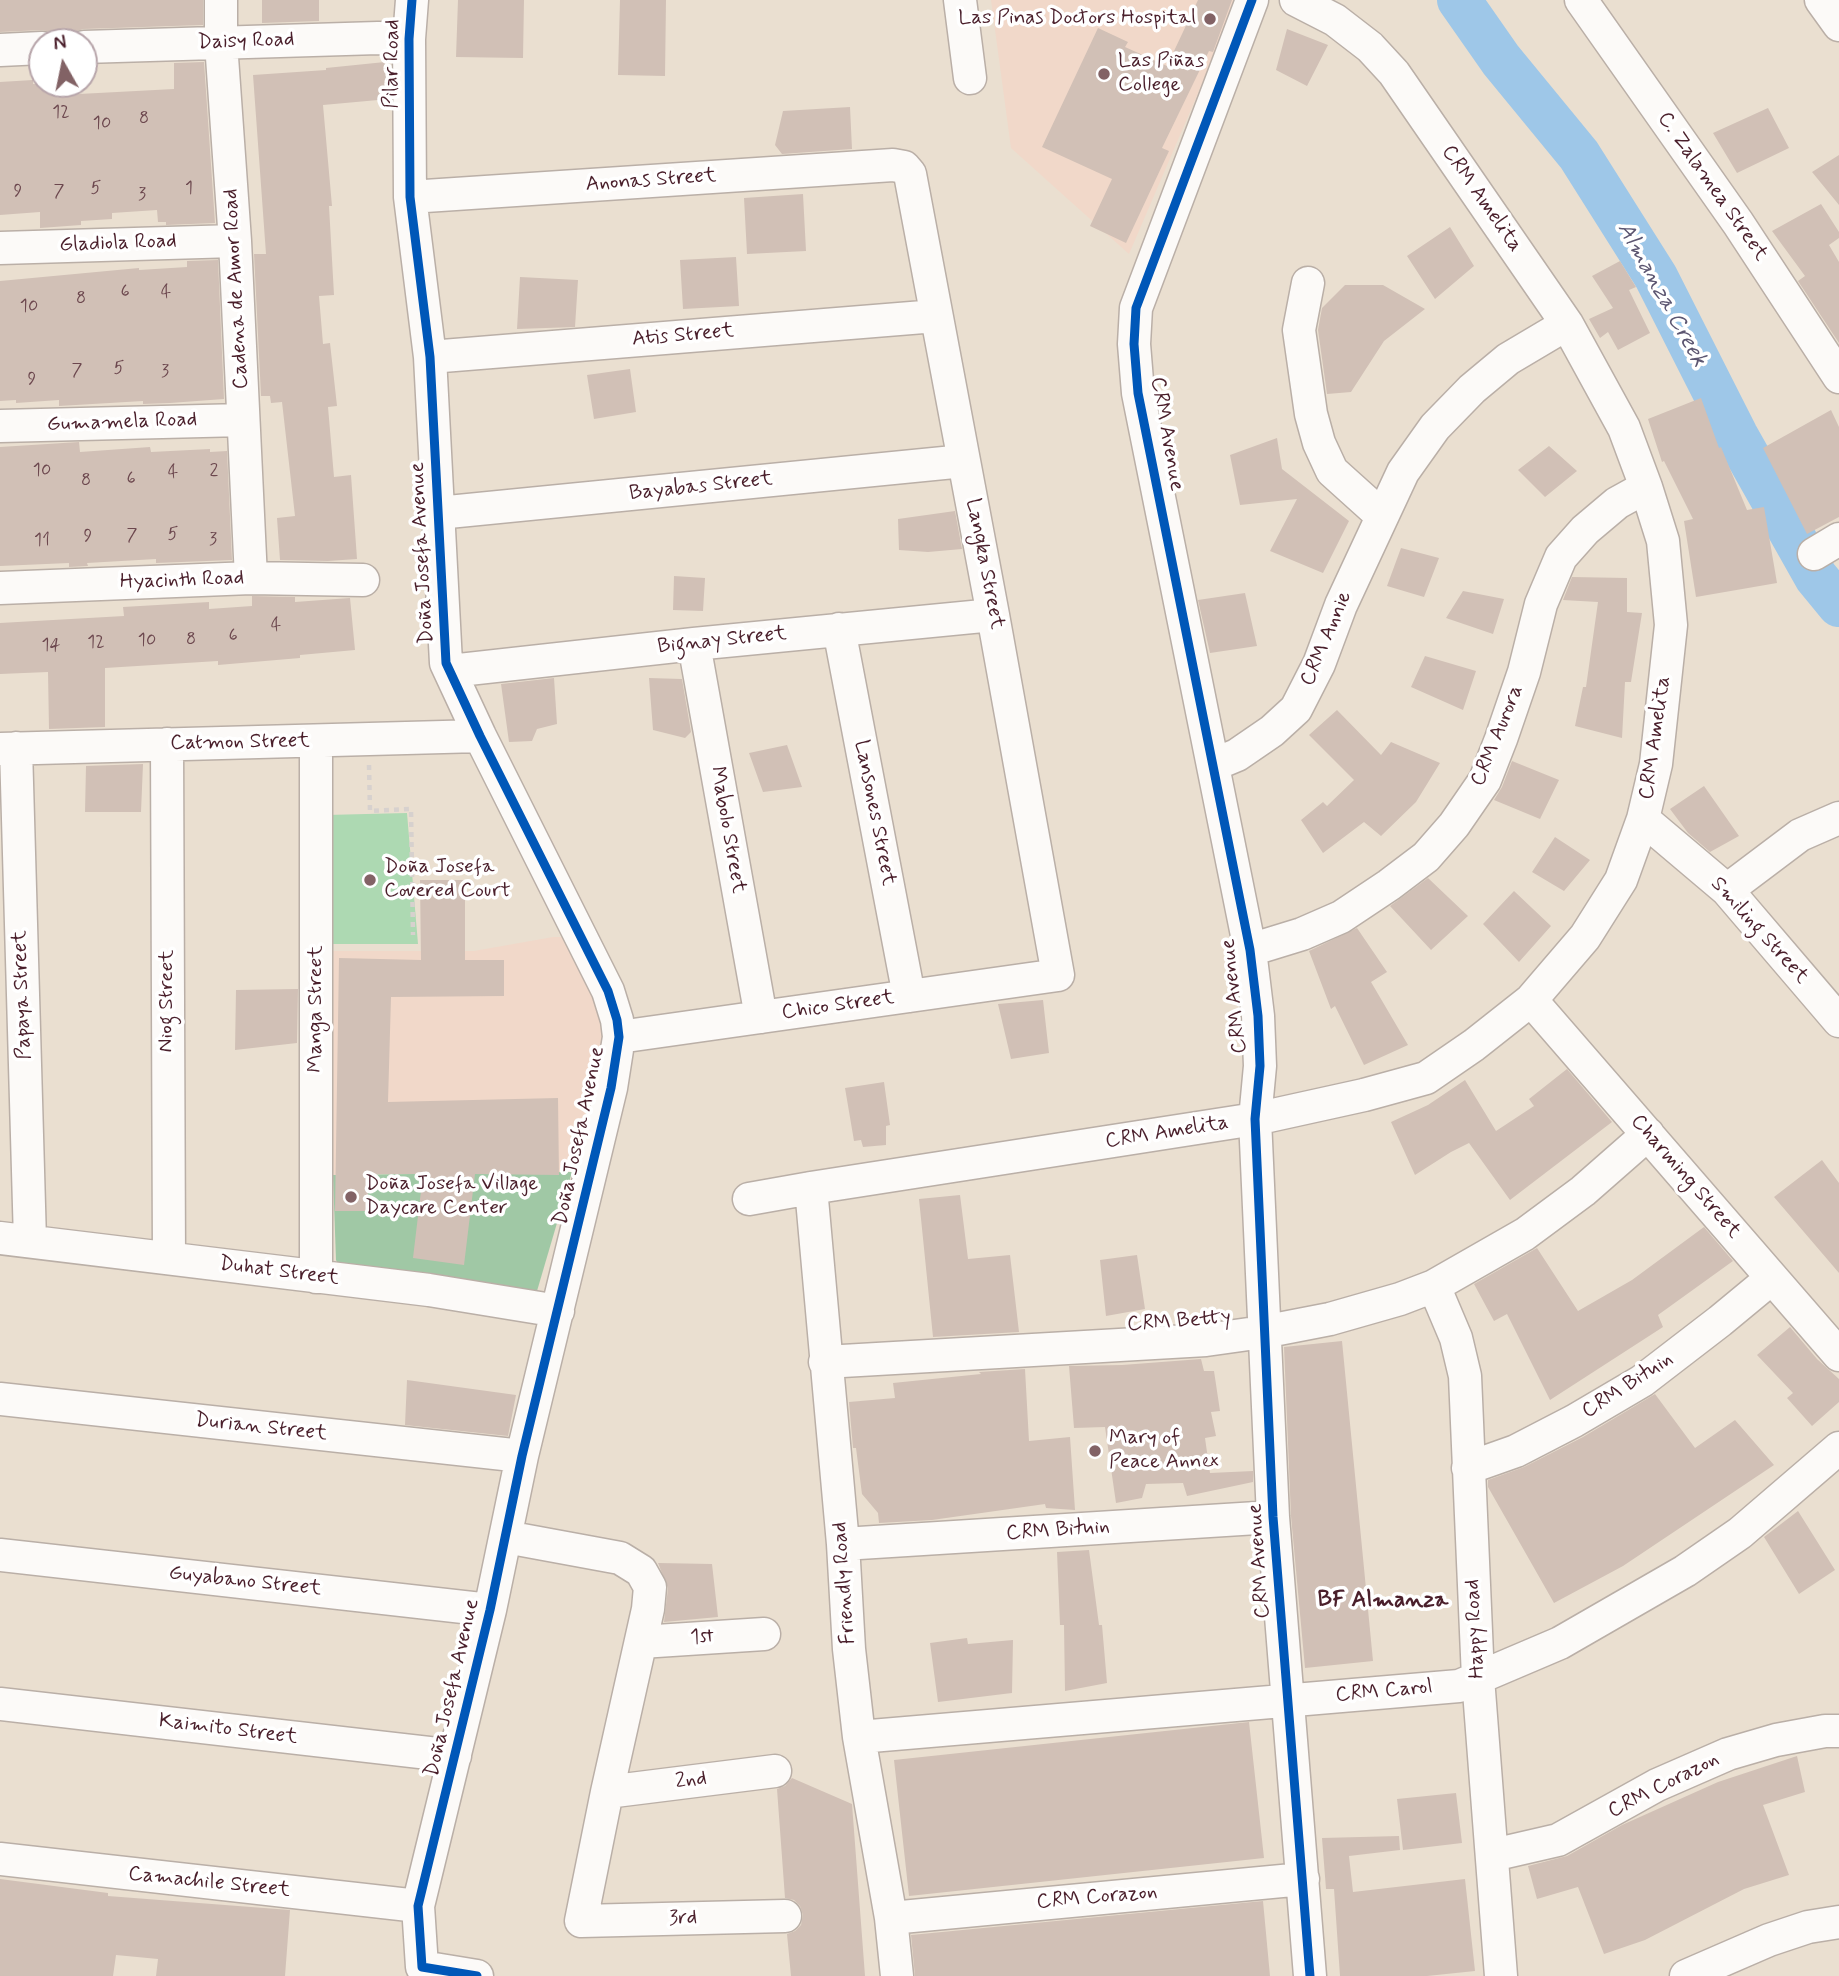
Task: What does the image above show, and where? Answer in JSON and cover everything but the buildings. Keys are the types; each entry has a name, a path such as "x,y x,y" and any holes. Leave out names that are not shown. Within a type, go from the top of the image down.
{"street":[{"name":"Cadena de Amor Road","path":"221,0 221,43 235,241 251,578"},
{"name":"Pilar Road","path":"411,129 409,39 412,0"},
{"path":"960,0 970,78"},
{"name":"CRM Avenue","path":"1252,0 1136,307 1134,344 1138,393 1250,950 1258,1016 1259,1066 1255,1119 1273,1517 1310,1976"},
{"name":"CRM Amelita","path":"749,1199 1255,1119 1426,1078 1474,1045 1531,1000 1591,928 1621,880 1643,819 1656,764 1671,625 1663,541 1646,487 1623,428 1567,324 1394,73 1370,47 1335,20 1296,0"},
{"name":"C. Zalamea Street","path":"1581,0 1738,223 1839,377"},
{"path":"1821,0 1839,26"},
{"name":"Daisy Road","path":"98,47 409,39"},
{"path":"0,50 28,49"},
{"name":"Doña Josefa Avenue","path":"411,129 410,197 429,357 446,663 608,991 619,1037 611,1088 522,1457 490,1610 418,1906 421,1963 427,1969 477,1976"},
{"name":"Anonas Street","path":"410,197 893,165"},
{"name":"Langka Street","path":"893,165 904,167 910,174 1058,975"},
{"name":"Gladiola Road","path":"0,248 235,241"},
{"path":"1308,283 1299,330 1311,414 1320,443 1332,471 1382,516"},
{"name":"Atis Street","path":"429,357 936,316"},
{"name":"CRM Annie","path":"1213,765 1237,755 1272,731 1296,709 1319,664 1341,605 1403,472 1444,417 1508,359 1567,324"},
{"name":"Gumamela Road","path":"0,426 243,420"},
{"name":"Bayabas Street","path":"438,513 964,461"},
{"name":"CRM Aurora","path":"1250,950 1302,934 1341,917 1426,857 1454,825 1485,780 1502,739 1524,672 1541,604 1561,558 1593,523 1618,503 1646,487"},
{"name":"Hyacinth Road","path":"0,588 251,578 363,580"},
{"name":"Bignay Street","path":"450,671 993,615"},
{"name":"Lansones Street","path":"839,629 909,996"},
{"name":"Mabolo Street","path":"694,644 761,1017"},
{"name":"Catmon Street","path":"8,749 480,736"},
{"name":"Manga Street","path":"316,741 316,1277"},
{"name":"Niog Street","path":"167,744 169,1258"},
{"name":"Papaya Street","path":"8,749 15,1239"},
{"path":"1727,890 1801,835 1839,818"},
{"name":"Smiling Street","path":"1643,819 1727,890 1839,1021"},
{"name":"Chico Street","path":"619,1037 1058,975"},
{"name":"Charming Street","path":"1531,1000 1839,1355"},
{"name":"CRM Betty","path":"825,1362 1206,1340 1330,1319 1400,1299 1434,1286 1525,1234 1583,1191 1648,1134"},
{"name":"Friendly Road","path":"811,1188 843,1544 849,1649 859,1737 891,1918 897,1976"},
{"name":"Duhat Street","path":"15,1239 429,1290 558,1311"},
{"name":"CRM Bituin","path":"1468,1468 1516,1451 1642,1381 1772,1278"},
{"name":"Happy Road","path":"1434,1286 1456,1338 1465,1376 1478,1678 1501,1976"},
{"name":"Durian Street","path":"0,1399 522,1457"},
{"name":"CRM Carol","path":"859,1737 1459,1686 1560,1643 1685,1571 1740,1533 1839,1448"},
{"name":"CRM Bituin","path":"843,1544 1273,1517"},
{"path":"506,1537 620,1558 641,1571 650,1587 641,1642 607,1792"},
{"name":"Guyabano Street","path":"0,1555 490,1610"},
{"name":"1st","path":"641,1642 764,1633"},
{"name":"Kaimito Street","path":"0,1704 455,1756"},
{"name":"CRM Corazon","path":"1493,1855 1558,1840 1657,1785 1728,1754 1776,1740 1839,1731"},
{"name":"2nd","path":"607,1792 775,1771"},
{"name":"3rd","path":"607,1792 581,1922 785,1916"},
{"name":"Camachile Street","path":"0,1859 418,1906"},
{"name":"CRM Corazon","path":"891,1918 1303,1879"},
{"path":"1686,1976 1769,1940 1808,1927 1839,1922"}],"path":[{"path":"368,740 370,811 411,809 413,935"}],"shaded area":[{"name":"Las Piñas College","path":"991,0 1238,0 1129,254 1011,148"},
{"path":"564,937 606,1023 572,1172 333,1175 328,951 474,951"}],"green space":[{"name":"Doña Josefa Covered Court","path":"407,813 418,944 327,944 326,815"},
{"path":"572,1172 537,1291 339,1266 336,1260 333,1175"}],"waterway":[{"name":"Almanza Creek","path":"1459,0 1501,60 1579,155 1656,277 1736,435 1816,577 1839,605"}],"cycle path":[{"path":"412,0 409,39 410,197 430,357 446,663 608,991 619,1037 611,1088 522,1456 490,1610 418,1906 422,1967 477,1976"},
{"path":"1252,0 1136,308 1134,344 1138,393 1250,950 1258,1016 1260,1066 1255,1119 1273,1517 1310,1976"}],"place":[{"name":"Las Pinas Doctors Hospital","path":"1210,19"},
{"name":"Las Piñas College","path":"1104,74"},
{"name":"Doña Josefa Covered Court","path":"370,880"},
{"name":"Doña Josefa Village Daycare Center","path":"351,1197"},
{"name":"Mary of Peace Annex","path":"1095,1451"}],"district":[{"name":"BF Almanza","path":"1383,1601"}]}
